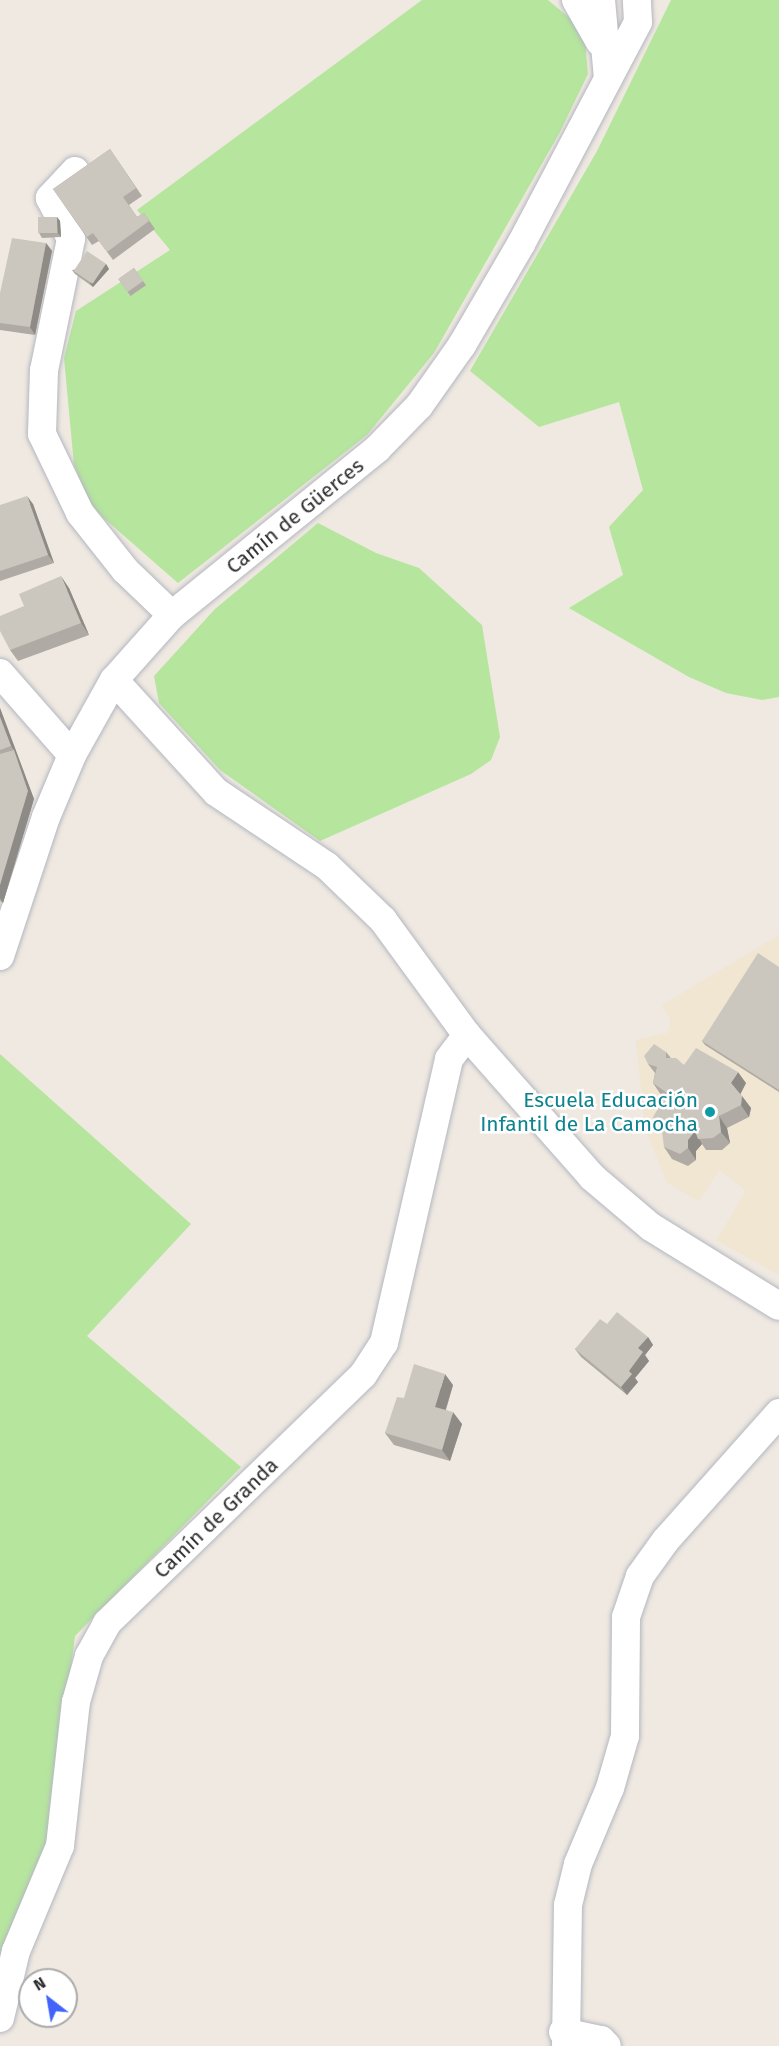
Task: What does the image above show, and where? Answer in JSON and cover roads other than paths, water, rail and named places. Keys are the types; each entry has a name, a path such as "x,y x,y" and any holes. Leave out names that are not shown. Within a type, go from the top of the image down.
{"street":[{"path":"576,0 603,47"},
{"path":"601,0 603,47 608,79"},
{"name":"Camín de Güerces","path":"0,954 46,817 72,755 114,680 172,615 377,449 419,406 462,345 515,254 608,79 641,7"},
{"path":"75,171 50,198 71,239 44,370 42,434 80,513 125,570 172,615"},
{"path":"0,673 72,755"},
{"path":"114,680 216,792 327,866 383,920 466,1035 592,1177 651,1227 779,1306"},
{"name":"Camín de Granda","path":"0,2018 16,1952 60,1846 76,1702 89,1656 106,1623 363,1375 384,1343 449,1059 466,1035"},
{"path":"607,2046 601,2040 561,2041 568,1905 578,1864 610,1788 625,1736 626,1617 640,1576 666,1540 779,1413"}],"place":[{"name":"Escuela Educación Infantil de La Camocha","path":"710,1112"}]}
